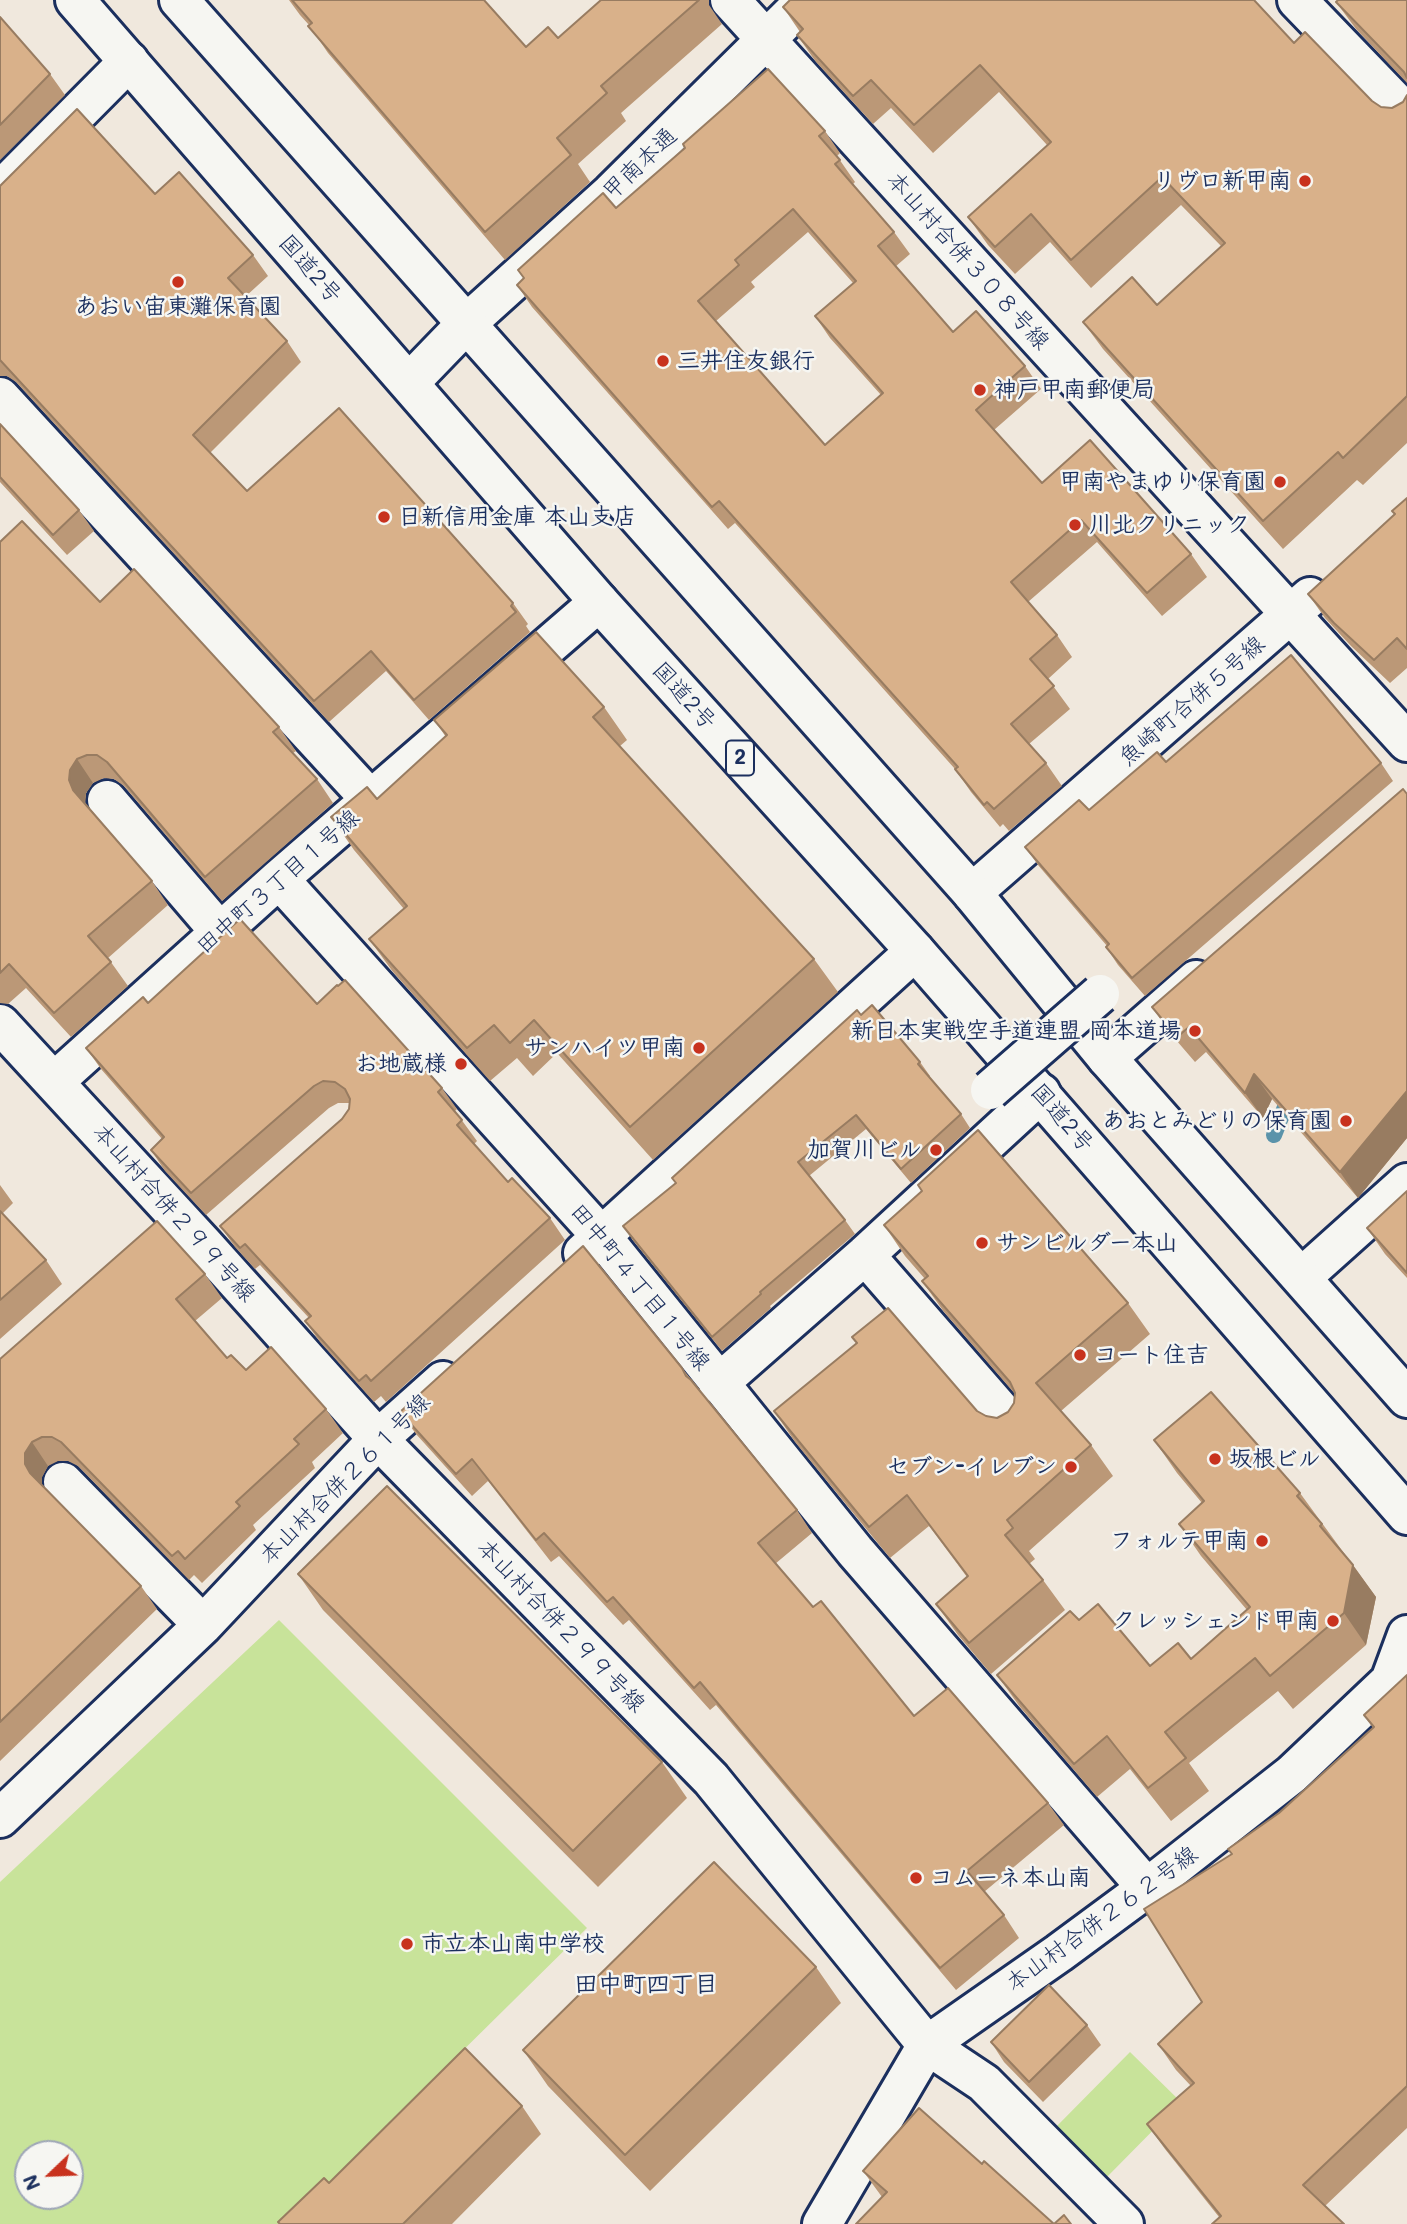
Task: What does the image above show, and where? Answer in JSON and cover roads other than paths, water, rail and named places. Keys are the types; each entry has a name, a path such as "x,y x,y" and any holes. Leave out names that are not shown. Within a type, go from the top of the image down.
{"main road":[{"name":"国道2号","path":"75,0 410,382 598,602 1041,1093 1407,1515"},
{"path":"179,0 972,893 1107,1058 1407,1398"},
{"name":"本山村合併３０８号線","path":"730,0 1407,742"},
{"name":"甲南本通","path":"410,382 466,324 611,193 806,0"},
{"path":"1320,8 1407,114"},
{"path":"0,191 129,61"},
{"path":"0,397 371,800"},
{"name":"魚崎町合併５号線","path":"972,893 1330,578"},
{"name":"田中町３丁目１号線","path":"55,1081 279,879 598,602"},
{"path":"107,800 220,932"},
{"name":"田中町４丁目１号線","path":"279,879 602,1237 855,1551 1000,1697 1146,1888"},
{"path":"561,1273 915,951"},
{"path":"1107,1058 1221,959"},
{"path":"990,1090 1100,995"},
{"name":"本山村合併２９９号線","path":"5,1040 55,1081 165,1223 204,1245 378,1439 711,1779 927,2045 984,2083 1124,2224"},
{"path":"718,1384 865,1255 1041,1093"},
{"path":"1302,1277 1407,1182"},
{"path":"204,1245 233,1219"},
{"path":"865,1255 1015,1427"},
{"name":"本山村合併２６１号線","path":"0,1818 203,1625 378,1439 470,1356"},
{"path":"63,1482 203,1625"},
{"name":"本山村合併２６２号線","path":"822,2224 927,2045 1059,1953 1292,1774 1390,1681 1407,1635"}],"waterway":[{"path":"1274,1135 1291,1092"}],"place":[{"name":"リヴロ新甲南","path":"1305,181"},
{"name":"あおい宙東灘保育園","path":"178,282"},
{"name":"三井住友銀行","path":"663,361"},
{"name":"神戸甲南郵便局","path":"980,390"},
{"name":"甲南やまゆり保育園","path":"1280,482"},
{"name":"日新信用金庫 本山支店","path":"384,517"},
{"name":"川北クリニック","path":"1075,525"},
{"name":"新日本実戦空手道連盟 岡本道場","path":"1195,1031"},
{"name":"サンハイツ甲南","path":"699,1048"},
{"name":"お地蔵様","path":"461,1064"},
{"name":"あおとみどりの保育園","path":"1346,1121"},
{"name":"加賀川ビル","path":"936,1150"},
{"name":"サンビルダー本山","path":"982,1243"},
{"name":"コート住吉","path":"1080,1355"},
{"name":"坂根ビル","path":"1215,1459"},
{"name":"セブン-イレブン","path":"1071,1467"},
{"name":"フォルテ甲南","path":"1262,1541"},
{"name":"クレッシェンド甲南","path":"1333,1621"},
{"name":"コムーネ本山南","path":"916,1878"},
{"name":"市立本山南中学校","path":"407,1944"}],"district":[{"name":"田中町四丁目","path":"646,1985"}]}
